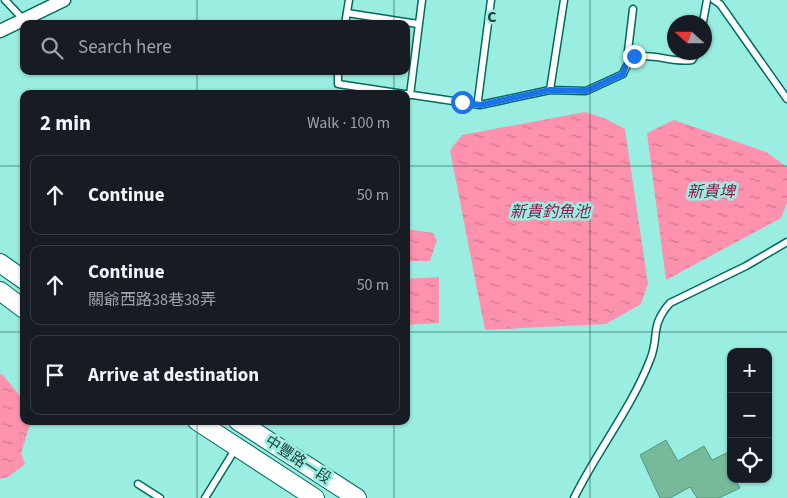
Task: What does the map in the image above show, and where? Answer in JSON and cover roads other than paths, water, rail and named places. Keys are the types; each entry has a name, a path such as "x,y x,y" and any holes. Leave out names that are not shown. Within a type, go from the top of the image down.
{"main road":[{"path":"0,263 20,277"},
{"path":"0,291 20,306"},
{"name":"中豐路一段","path":"203,425 312,497"},
{"name":"中豐路一段","path":"244,425 357,498"},
{"path":"312,497 323,476"}],"street":[{"path":"23,19 64,0"},
{"path":"0,31 20,21"}],"lane":[{"path":"5,0 23,19"},
{"path":"346,20 349,0"},
{"path":"410,71 422,0"},
{"path":"480,105 478,100 492,0"},
{"path":"550,90 564,0"},
{"path":"704,15 707,0"},
{"path":"714,0 720,4 787,98"},
{"path":"633,9 628,51 634,56"},
{"path":"347,13 392,20"},
{"path":"410,23 418,24"},
{"path":"410,95 480,105 550,90 586,91 623,74 626,65 634,56 641,55 667,59"},
{"path":"671,60 683,62 692,60"},
{"path":"338,75 338,84 379,90"},
{"path":"407,90 409,75"},
{"path":"574,498 626,409 651,358 657,320 670,303 746,266 787,242"},
{"path":"204,498 237,447"},
{"path":"138,484 160,498"}],"water":[{"name":"新貴釣魚池","path":"585,112 604,118 625,129 648,284 641,304 606,324 485,330 450,150 462,135"},
{"name":"新貴埤","path":"674,120 766,152 787,167 787,203 781,218 666,280 647,133"},
{"path":"410,230 433,233 437,240 430,261 410,261"},
{"path":"439,277 439,323 410,325 410,279"},
{"path":"0,374 3,375 20,396 20,425 30,425 21,453 25,464 8,477 0,479"}]}
